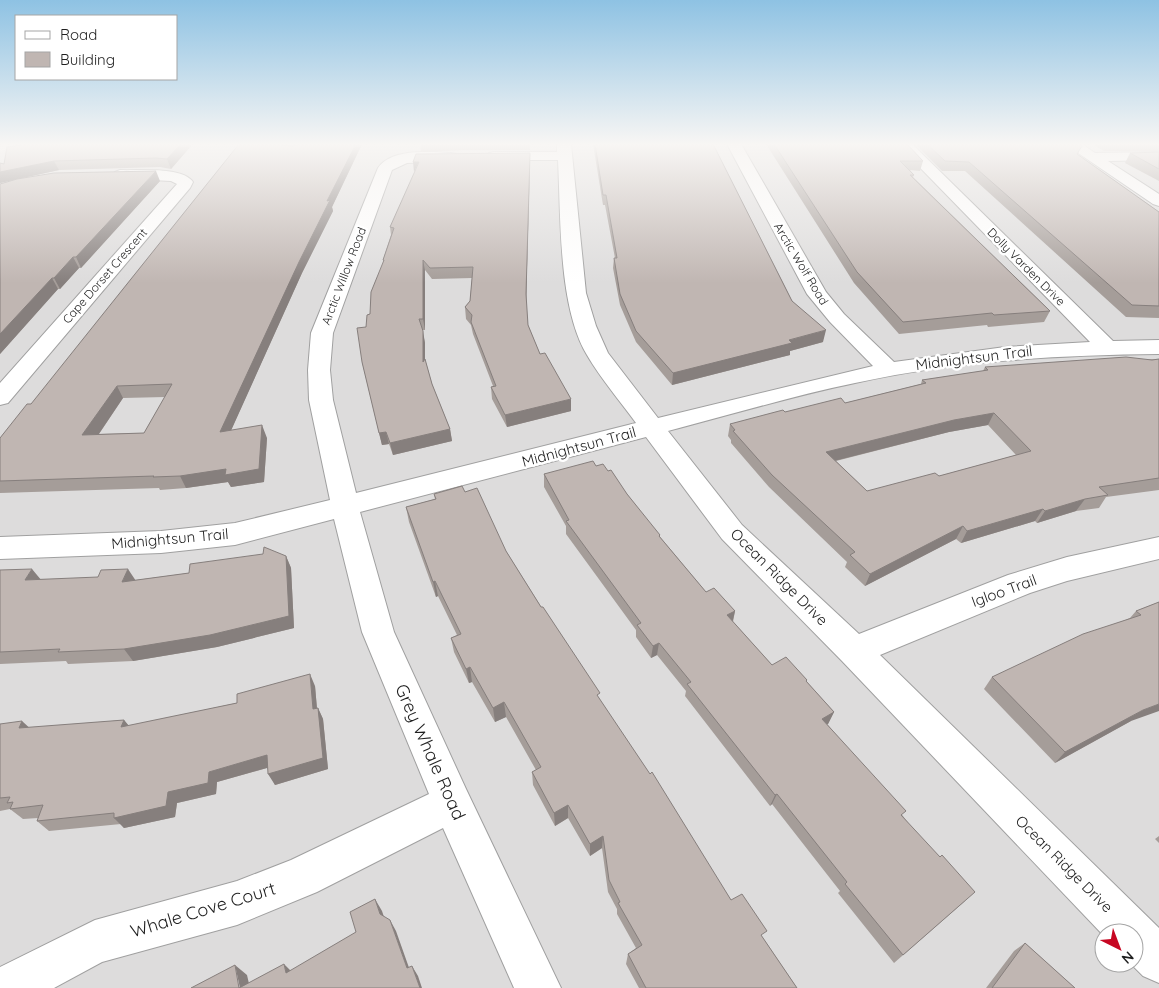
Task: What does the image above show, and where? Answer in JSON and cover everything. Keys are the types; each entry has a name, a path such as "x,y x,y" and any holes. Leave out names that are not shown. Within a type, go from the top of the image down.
{"street":[{"name":"Cape Dorset Crescent","path":"0,398 180,190"},
{"name":"Arctic Willow Road","path":"345,507 321,400 318,370 320,351 328,317 378,190"},
{"name":"Ocean Ridge Drive","path":"568,190 579,308 597,354 651,428 732,532 854,652 1122,923"},
{"name":"Arctic Wolf Road","path":"760,190 817,294 837,318 889,369"},
{"name":"Dolly Varden Drive","path":"950,190 1107,347"},
{"path":"1142,190 1159,201"},
{"name":"Midnightsun Trail","path":"0,548 198,539 235,534 853,376 983,355 1107,347 1159,347"},
{"name":"Grey Whale Road","path":"345,507 378,632 452,803 538,988"},
{"name":"Igloo Trail","path":"854,652 1019,584 1067,569 1159,548"},
{"name":"Whale Cove Court","path":"7,988 95,942 237,903 302,878 452,803"},
{"name":"Ocean Ridge Drive","path":"1144,945 1159,960"}],"shaded area":[{"path":"0,190 1159,190 1159,988 0,988"}],"building":[{"path":"0,190 138,190 76,257 73,257 52,278 0,334"},
{"path":"202,190 333,190 327,201 330,200 220,432 262,425 259,469 225,475 226,469 180,476 0,481 0,438 27,404 31,404","holes":["172,384 144,433 82,435 117,386"]},
{"path":"406,190 529,190 526,294 528,325 540,354 545,353 571,399 505,415 491,387 496,386 471,322 472,315 465,307 470,301 473,267 430,268 423,260 423,319 419,319 423,331 423,362 425,359 432,384 450,429 390,443 386,432 379,433 362,362 357,328 366,327 367,315 370,314 371,292 394,228 390,227"},
{"path":"602,190 736,190 792,301 826,330 789,340 792,343 673,373 636,331 620,294 614,258 617,258 606,195 603,195"},
{"path":"804,190 926,190 1050,311 994,315 992,313 903,322 857,272"},
{"path":"1001,190 1128,190 1159,212 1159,306 1132,305"},
{"path":"1126,357 1159,359 1159,478 1099,487 1108,495 1085,499 1045,511 1043,509 967,531 963,526 870,574 850,555 855,552 772,475 733,431 735,430 730,424 783,410 785,412 841,398 845,403 926,383 922,380 988,370 985,367","holes":["994,413 1031,451 939,476 935,473 867,491 826,452 954,420"]},
{"path":"593,461 596,466 603,464 608,471 611,470 659,536 706,592 714,588 735,611 727,615 772,665 786,657 807,680 834,712 822,719 906,811 901,815 940,857 942,855 975,892 903,955 845,884 847,882 777,794 775,795 687,684 691,682 659,643 653,646 637,625 641,623 566,521 569,520 544,474"},
{"path":"462,486 465,492 477,488 506,551 541,607 543,607 600,693 597,695 650,774 652,772 731,900 742,894 767,931 761,935 797,988 646,988 628,954 642,945 618,903 620,902 609,880 603,836 590,844 568,805 554,813 532,772 541,767 504,702 493,708 470,667 466,669 451,638 461,634 435,581 433,582 406,507 436,499 434,494"},
{"path":"264,547 286,556 289,616 210,635 124,649 58,652 60,649 0,652 0,570 32,569 25,580 98,577 101,570 128,569 122,582 189,573 190,564 263,554"},
{"path":"1159,602 1159,704 1143,710 1065,752 992,677 1083,634 1141,615 1136,611"},
{"path":"310,674 313,709 318,708 323,758 268,774 267,755 209,772 208,783 168,792 166,806 114,818 114,813 37,821 43,805 10,809 13,802 7,803 10,797 0,798 0,724 22,721 19,728 124,720 121,727 237,703 237,694"},
{"path":"375,899 380,914 390,920 407,968 412,966 420,988 239,988 284,964 286,973 356,932 350,912"},
{"path":"1025,943 1075,988 992,988"},
{"path":"235,965 239,988 191,988"}]}
